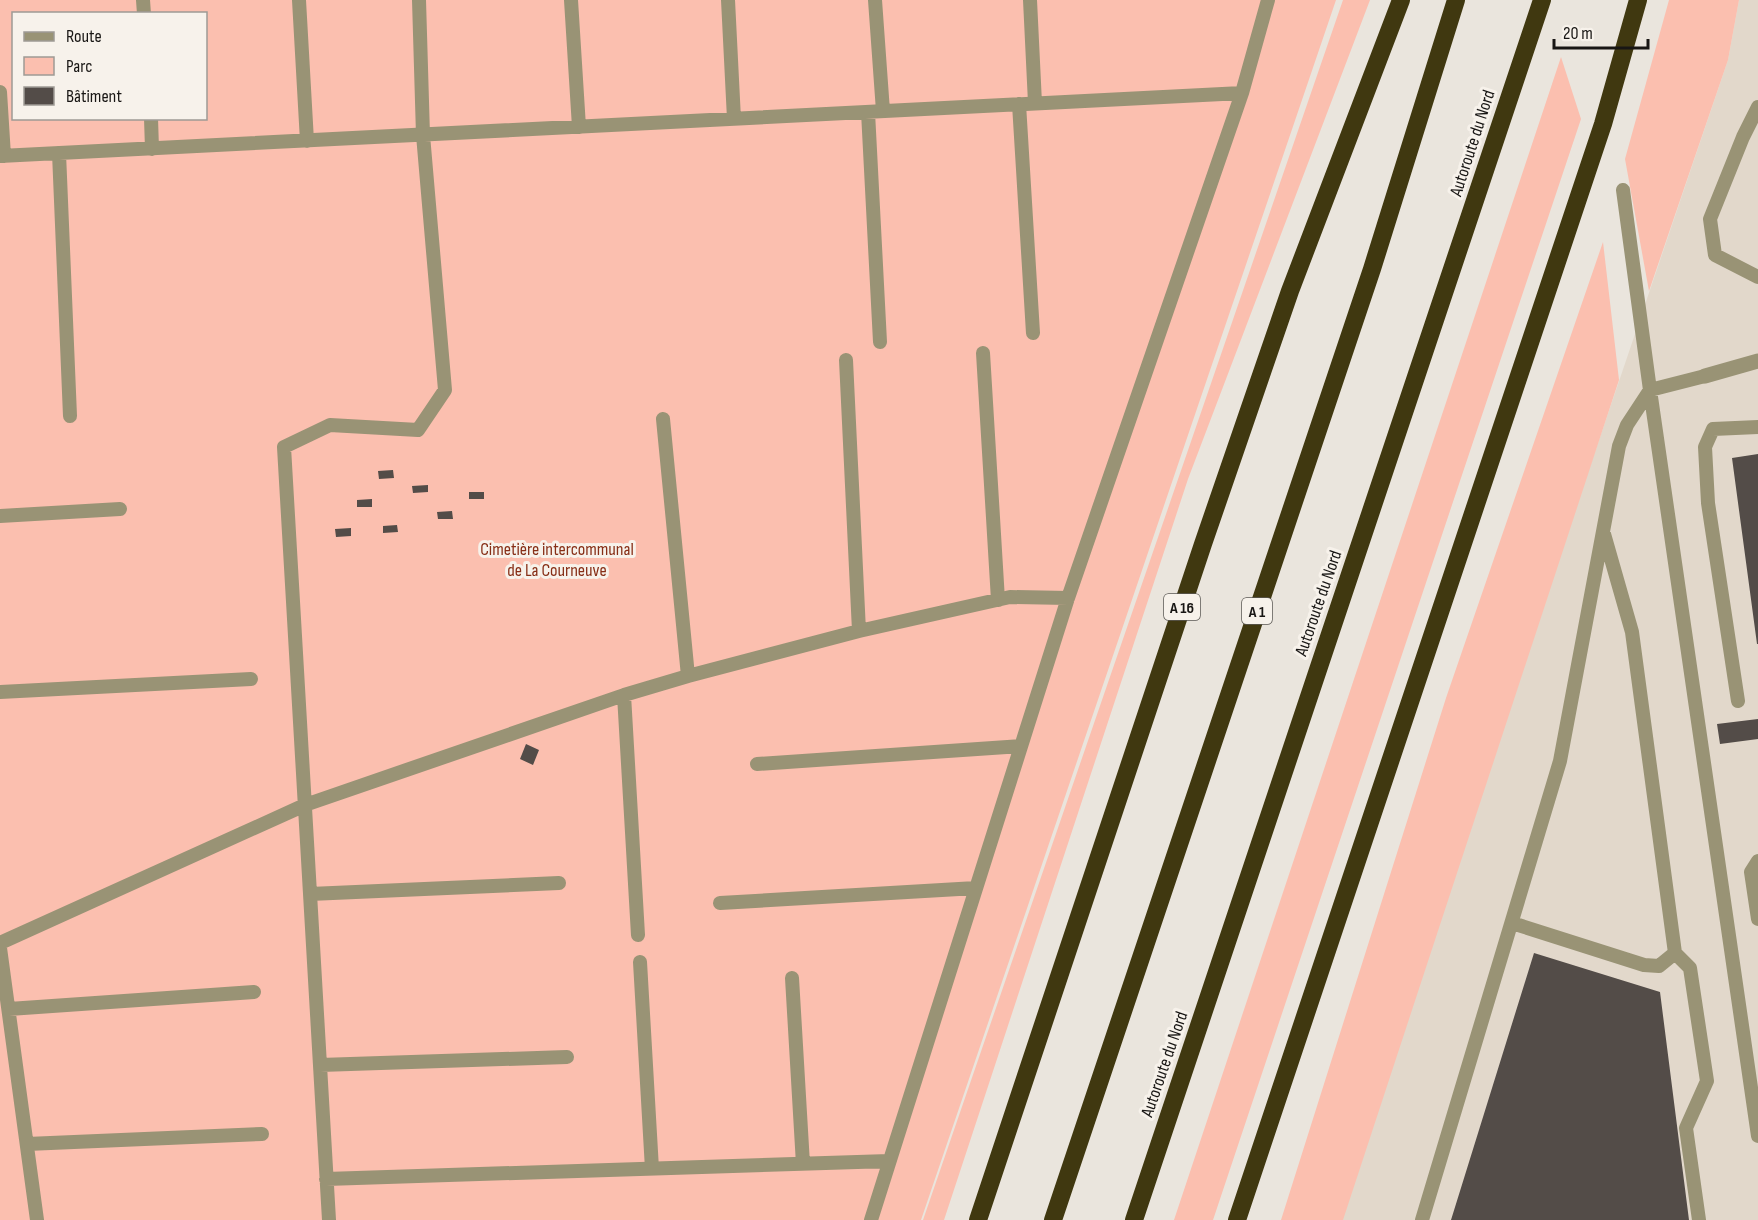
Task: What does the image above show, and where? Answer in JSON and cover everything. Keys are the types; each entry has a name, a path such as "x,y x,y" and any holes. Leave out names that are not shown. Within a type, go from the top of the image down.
{"highway":[{"name":"A 16","path":"978,1220 1203,544 1290,291 1401,0"},
{"name":"A 1","path":"1053,1220 1369,280 1456,0"},
{"name":"Autoroute du Nord","path":"1134,1220 1542,0"},
{"path":"1237,1220 1602,124 1638,0"}],"street":[{"path":"1705,376 1758,361"}],"lane":[{"path":"299,0 307,141"},
{"path":"329,1220 285,447 330,425 418,430 445,390 423,135 419,0"},
{"path":"571,0 579,127"},
{"path":"728,0 734,119"},
{"path":"875,0 883,111"},
{"path":"1030,0 1035,104"},
{"path":"871,1220 1068,598 1242,93 1269,0"},
{"path":"0,92 2,156 1242,93"},
{"path":"1019,104 1032,333"},
{"path":"1758,107 1743,137 1710,219 1715,255 1758,277"},
{"path":"868,112 879,342"},
{"path":"151,120 152,149"},
{"path":"59,153 70,416"},
{"path":"1623,190 1758,1136"},
{"path":"983,353 998,600"},
{"path":"846,360 859,631"},
{"path":"1422,1220 1560,761 1619,446 1627,425 1650,390 1705,376"},
{"path":"663,419 687,676"},
{"path":"1738,701 1708,503 1705,447 1713,429 1758,427"},
{"path":"0,516 120,509"},
{"path":"1602,529 1632,632 1675,953 1690,968 1707,1081 1686,1128 1699,1220"},
{"path":"0,943 305,805 624,695 859,631 1010,597 1068,598"},
{"path":"0,692 251,679"},
{"path":"624,695 638,935"},
{"path":"757,764 1021,746"},
{"path":"1758,861 1750,872 1758,919"},
{"path":"310,894 559,883"},
{"path":"720,903 976,888"},
{"path":"1512,922 1644,965 1659,966 1675,953"},
{"path":"0,948 37,1220"},
{"path":"640,962 652,1169"},
{"path":"792,978 803,1164"},
{"path":"9,1009 254,992"},
{"path":"320,1065 567,1057"},
{"path":"27,1144 262,1134"},
{"path":"326,1179 890,1161"}],"shaded area":[{"path":"1739,0 1758,0 1758,1220 1317,1220 1595,452 1728,60"}],"green space":[{"name":"Cimetière intercommunal de La Courneuve","path":"0,0 1336,0 921,1220 0,1220"},
{"path":"1343,0 1370,0 1188,479 944,1220 923,1220"},
{"path":"1669,0 1739,0 1728,60 1649,291 1625,159"},
{"path":"1561,57 1581,119 1213,1220 1174,1220"},
{"path":"1603,242 1619,380 1343,1220 1281,1220 1446,698"}],"building":[{"path":"1758,454 1758,644 1757,644 1732,458"},
{"path":"393,470 394,478 379,479 378,471"},
{"path":"428,485 428,492 413,493 412,486"},
{"path":"469,492 484,492 484,499 469,499"},
{"path":"372,499 372,507 357,507 357,500"},
{"path":"452,511 453,519 438,519 437,512"},
{"path":"397,525 398,532 383,533 383,526"},
{"path":"351,528 351,536 336,537 335,529"},
{"path":"1758,719 1758,739 1720,744 1717,724"},
{"path":"526,744 539,750 533,765 520,759"},
{"path":"1534,953 1660,992 1689,1220 1451,1220"}]}
